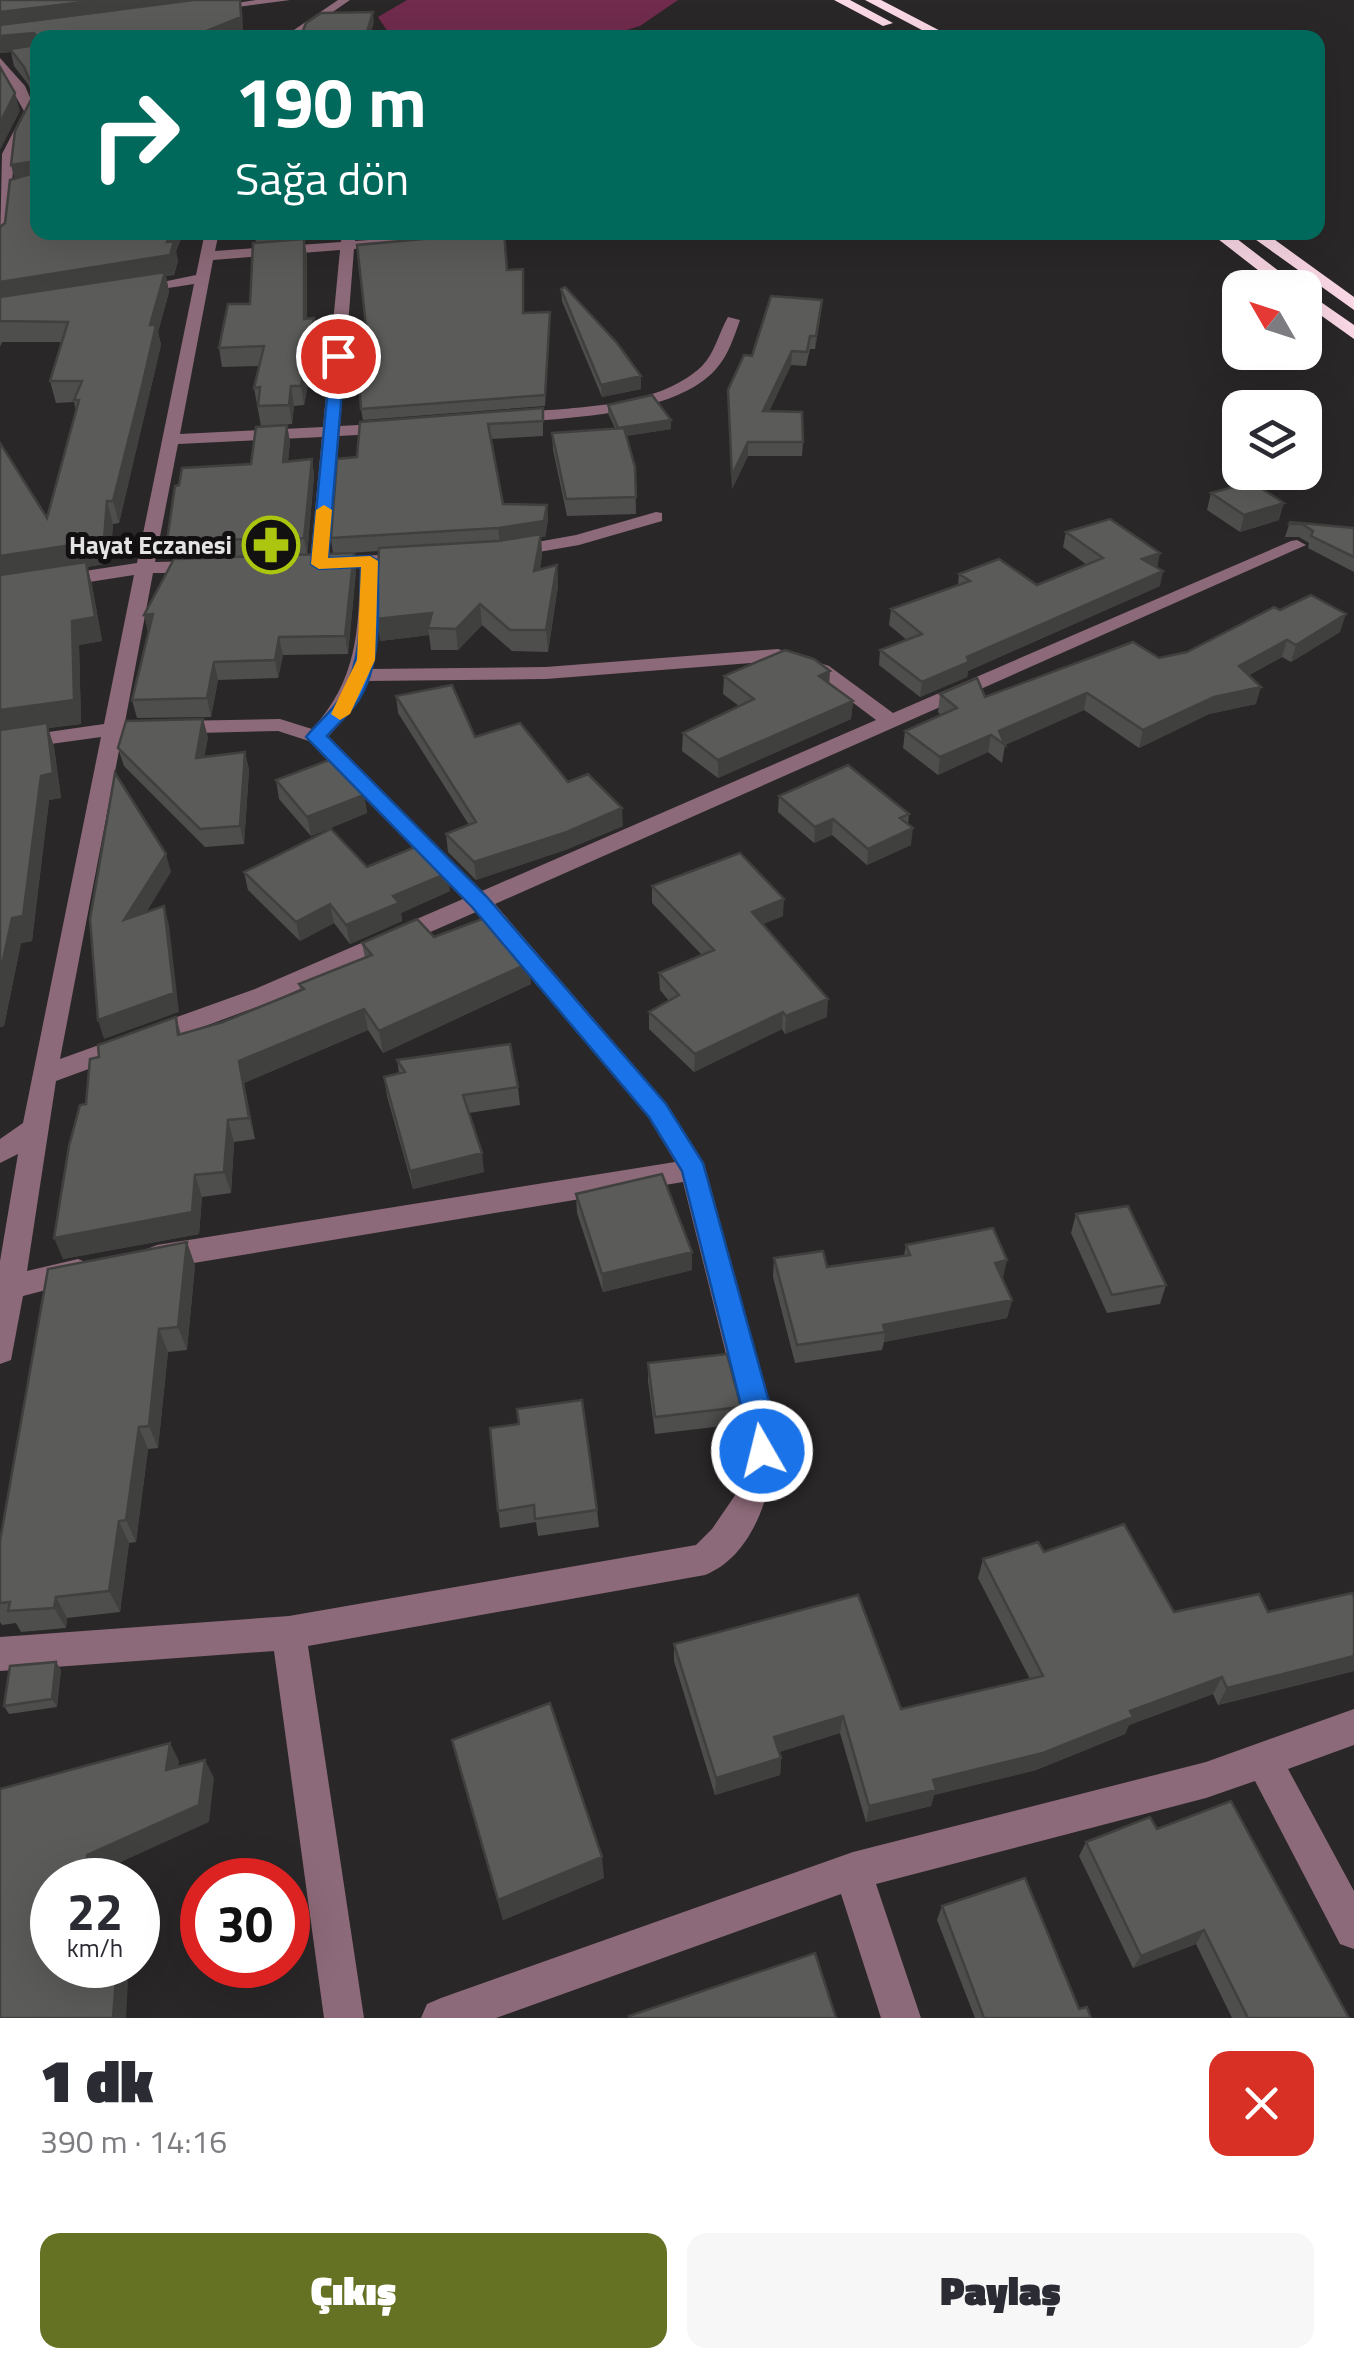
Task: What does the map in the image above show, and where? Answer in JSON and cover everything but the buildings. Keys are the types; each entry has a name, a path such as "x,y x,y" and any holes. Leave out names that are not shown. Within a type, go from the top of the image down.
{"highway":[{"path":"840,0 901,30"},
{"path":"871,0 932,30"},
{"path":"1227,240 1268,270"},
{"path":"1264,240 1354,305"},
{"path":"1322,309 1354,334"}],"street":[{"path":"189,10 285,0"},
{"path":"299,30 345,0"},
{"path":"0,242 6,224 9,148 24,128 30,111 19,86 0,61 19,58"},
{"path":"6,192 22,190"},
{"path":"0,1351 44,1074 210,240"},
{"path":"206,256 333,240"},
{"path":"349,240 331,432 309,564 437,558"},
{"path":"116,292 200,280"},
{"path":"488,420 644,399 681,386 715,359 733,320"},
{"path":"168,440 420,426"},
{"path":"485,555 579,540 656,517"},
{"path":"44,1074 264,995 1297,545"},
{"path":"316,737 340,714 361,675 368,638 370,561"},
{"path":"0,590 143,568 221,566"},
{"path":"361,675 546,673 778,655 822,670 890,720"},
{"path":"0,745 111,728 280,724 316,737 480,902 658,1110 694,1170 761,1430 759,1473 752,1497 724,1540 705,1559 289,1633 0,1654"},
{"path":"0,1154 35,1128"},
{"path":"10,1288 122,1262 228,1248 590,1184 694,1170"},
{"path":"289,1633 344,2018"},
{"path":"441,2018 853,1871 1206,1780 1354,1726"},
{"path":"1263,1759 1354,1930"},
{"path":"853,1871 901,2018"}],"shaded area":[{"path":"407,0 678,0 640,26 627,30 387,30 378,17"}],"slow traffic":[{"path":"324,510 319,564 370,561 366,660 340,714"}],"place":[{"name":"Hayat Eczanesi","path":"271,545"}],"route":[{"path":"338,356 319,564 370,561 368,638 366,660 350,698 316,737 361,778 480,902 658,1110 694,1170 756,1409 762,1451"}]}
